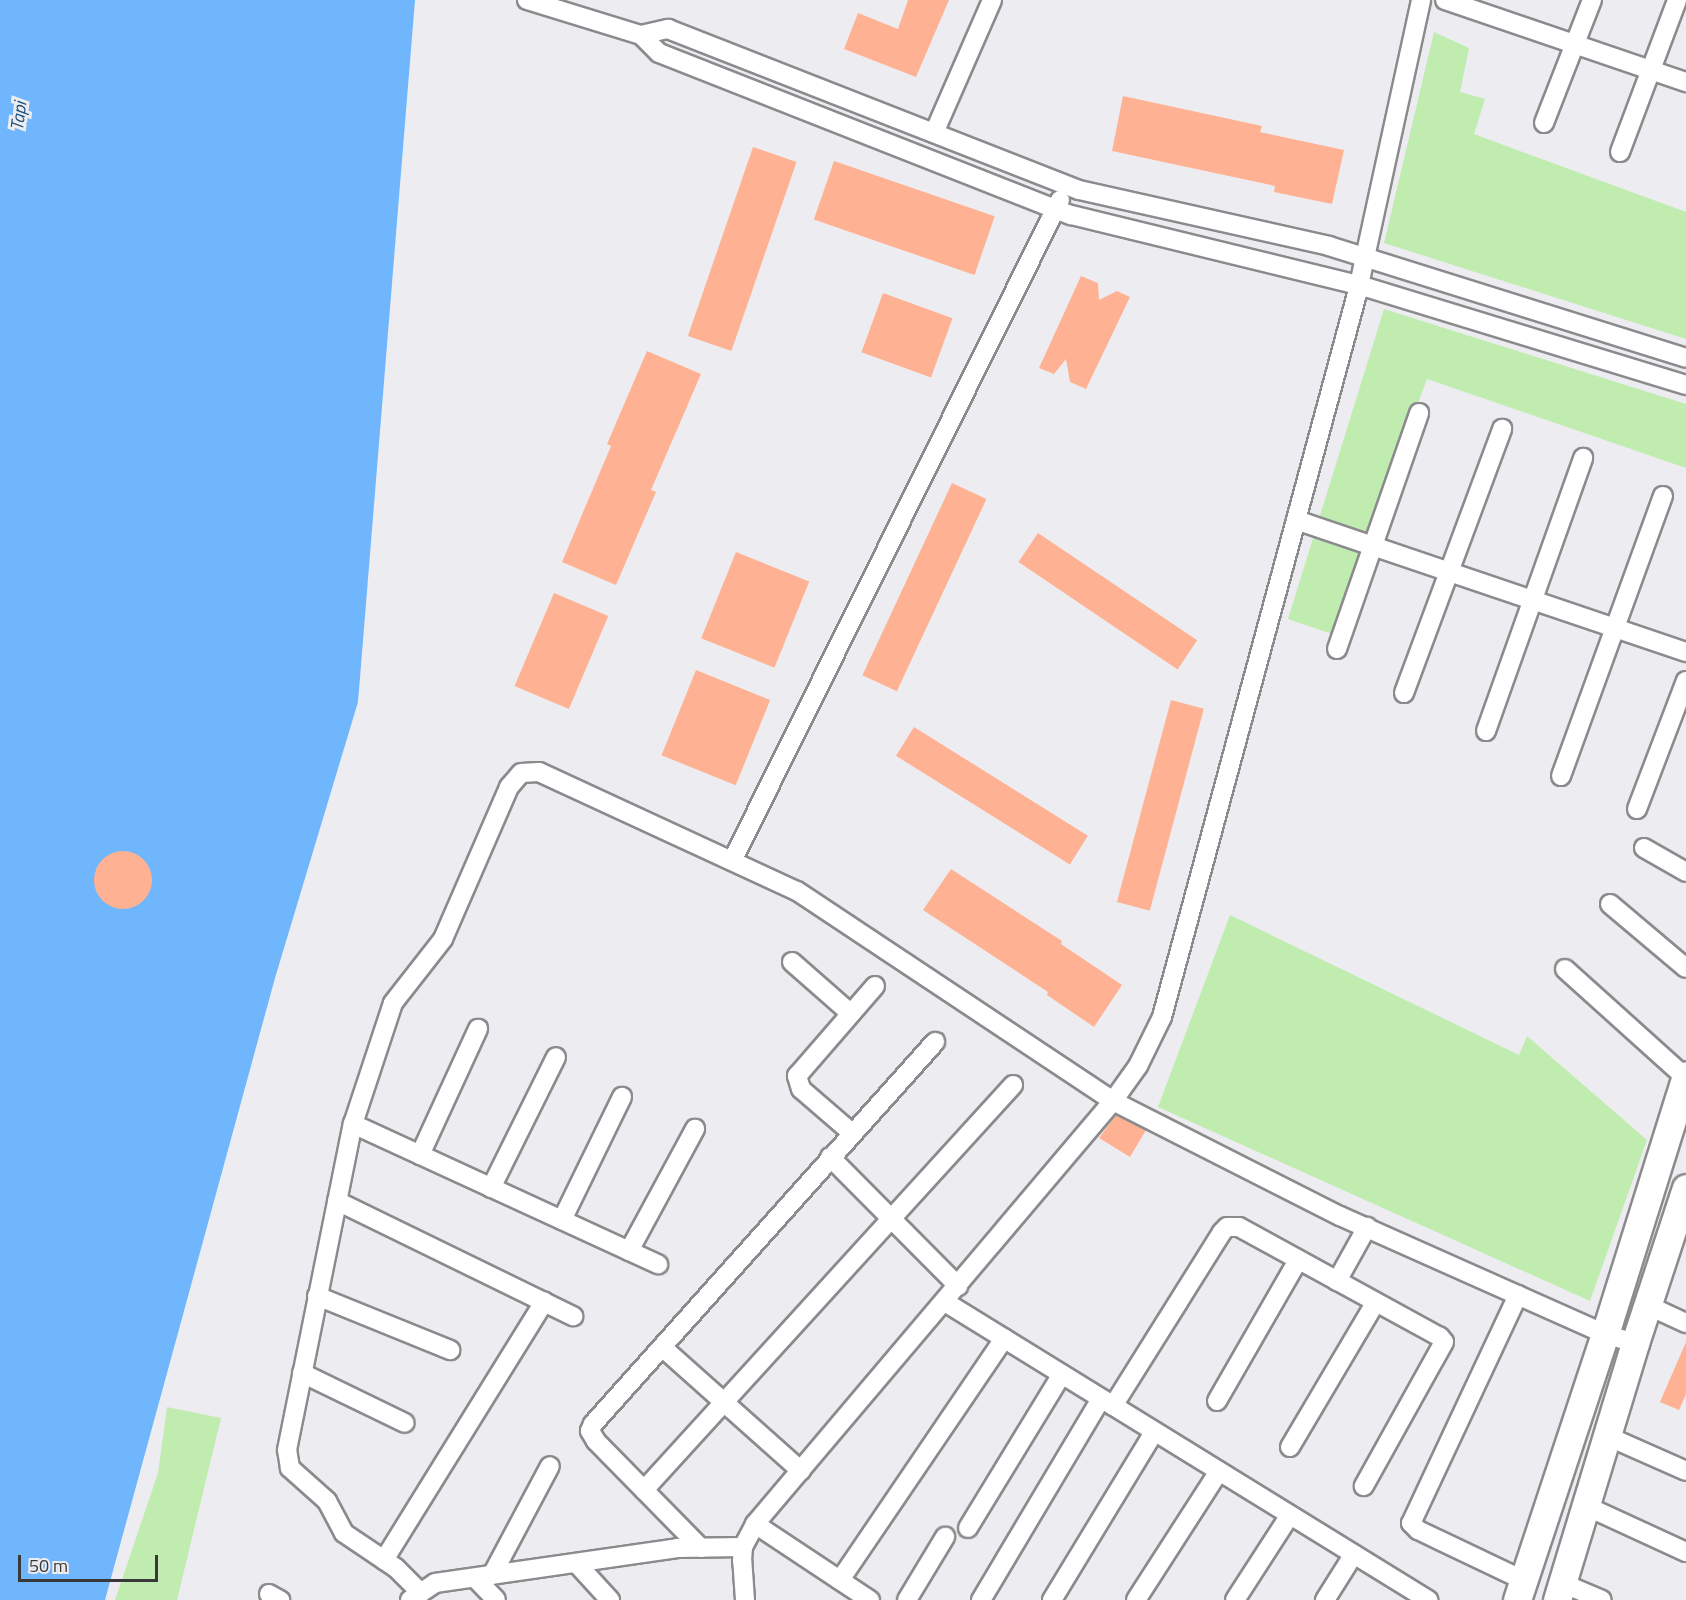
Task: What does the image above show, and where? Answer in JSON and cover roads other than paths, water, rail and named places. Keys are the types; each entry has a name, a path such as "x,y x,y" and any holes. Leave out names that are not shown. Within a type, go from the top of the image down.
{"street":[{"path":"527,0 641,35 659,53 1071,215 1359,285 1686,385"},
{"path":"934,133 992,0"},
{"path":"745,1600 742,1562 744,1547 755,1524 1113,1101 1138,1066 1162,1017 1359,285 1421,0"},
{"path":"1445,0 1686,82"},
{"path":"1544,123 1592,0"},
{"path":"1620,152 1677,0"},
{"path":"641,35 668,29 1091,192 1329,246 1686,358"},
{"path":"732,861 1056,210 1066,184"},
{"path":"1337,649 1371,545 1419,413"},
{"path":"1404,693 1502,429"},
{"path":"1486,731 1584,458"},
{"path":"1561,776 1663,496"},
{"path":"1296,520 1686,652"},
{"path":"1637,809 1686,681"},
{"path":"744,1547 677,1548 435,1583 416,1596 384,1560 344,1533 327,1501 290,1468 287,1450 353,1124 393,1003 443,939 508,787 521,773 539,772 797,891 1113,1101 1367,1227 1605,1334 1635,1343"},
{"path":"1644,848 1686,872"},
{"path":"1610,904 1686,968"},
{"path":"792,962 850,1013"},
{"path":"1518,1295 1412,1523 1418,1530 1520,1590 1605,1334 1686,1076 1565,969"},
{"path":"852,1132 801,1089 797,1076 875,986"},
{"path":"420,1155 478,1029"},
{"path":"701,1548 596,1441 590,1431 593,1424 852,1132 935,1042"},
{"path":"491,1188 556,1057"},
{"path":"644,1490 1013,1086"},
{"path":"562,1220 622,1097"},
{"path":"353,1124 658,1264"},
{"path":"629,1251 695,1129"},
{"path":"830,1157 893,1217 958,1286"},
{"path":"1602,1600 1560,1592 1635,1343 1686,1188"},
{"path":"337,1201 573,1316"},
{"path":"981,1600 1107,1402 1227,1227 1239,1227 1440,1337 1444,1346 1364,1486"},
{"path":"1337,1281 1367,1227"},
{"path":"1217,1401 1298,1260"},
{"path":"317,1296 450,1350"},
{"path":"384,1560 544,1302"},
{"path":"945,1302 1422,1598"},
{"path":"1290,1447 1375,1303"},
{"path":"1647,1305 1686,1323"},
{"path":"843,1589 1004,1339"},
{"path":"662,1347 801,1470"},
{"path":"302,1373 405,1424"},
{"path":"968,1528 1062,1374"},
{"path":"1052,1600 1154,1432"},
{"path":"1607,1436 1686,1471"},
{"path":"484,1576 550,1466"},
{"path":"1136,1600 1219,1471"},
{"path":"1586,1506 1686,1552"},
{"path":"1235,1600 1290,1515"},
{"path":"755,1524 843,1589 870,1600"},
{"path":"907,1600 945,1537"},
{"path":"1325,1600 1354,1554"},
{"path":"577,1564 610,1600"},
{"path":"484,1576 496,1600"}],"water":[{"name":"Tapi","path":"0,0 415,0 358,702 275,978 105,1600 0,1600"}]}
